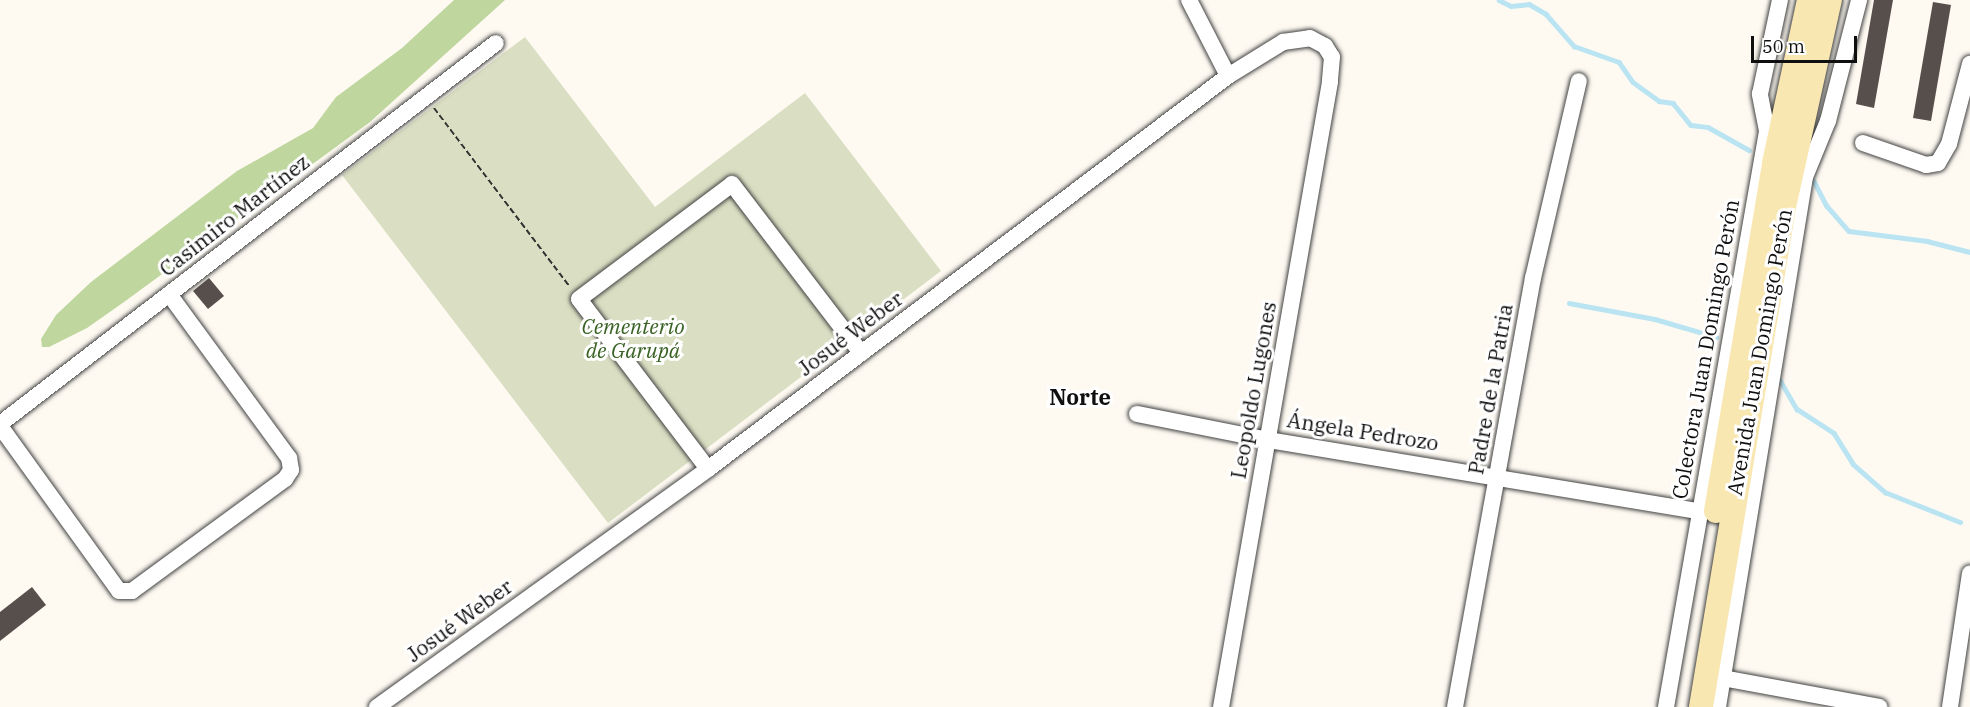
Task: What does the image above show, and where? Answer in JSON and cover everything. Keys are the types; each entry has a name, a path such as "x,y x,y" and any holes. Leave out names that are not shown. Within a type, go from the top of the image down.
{"main road":[{"name":"Avenida Juan Domingo Perón","path":"1684,707 1774,163 1809,0"},
{"name":"Avenida Juan Domingo Perón","path":"1701,707 1787,188 1830,0"}],"street":[{"path":"1189,0 1228,76"},
{"name":"Colectora Juan Domingo Perón","path":"1666,707 1767,131 1760,93 1780,0"},
{"path":"1718,707 1805,177 1828,121 1859,0"},
{"name":"Josué Weber","path":"377,707 708,469 1228,76 1283,42 1310,38 1325,46 1332,57 1330,82"},
{"name":"Casimiro Martínez","path":"0,425 496,43"},
{"path":"1863,143 1926,165 1938,163 1949,144 1970,64"},
{"name":"Padre de la Patria","path":"1455,707 1533,278 1579,81"},
{"name":"Leopoldo Lugones","path":"1221,707 1330,82"},
{"path":"708,469 579,299 732,184 861,353"},
{"path":"0,425 119,591 132,591 285,479 291,470 289,458 169,294"},
{"name":"Ángela Pedrozo","path":"1137,414 1268,440 1497,474 1699,511"},
{"path":"1950,707 1970,573"},
{"path":"1723,678 1880,707"}],"path":[{"path":"426,97 579,299"}],"green space":[{"path":"454,0 505,0 370,122 87,328 49,347 42,347 41,339 56,315 91,282 237,171 313,128 336,97 402,48"},
{"name":"Cementerio de Garupá","path":"525,37 655,207 805,93 941,271 608,523 342,175"}],"building":[{"path":"1874,0 1893,0 1874,108 1856,104"},
{"path":"1933,2 1951,5 1931,121 1913,118"},
{"path":"209,278 224,296 208,309 193,291"},
{"path":"32,587 46,605 0,641 0,612"}],"waterway":[{"path":"1499,0 1511,6 1529,4 1546,14 1574,46 1619,62 1633,82 1659,101 1673,103 1691,125 1708,127 1749,150"},
{"path":"1814,181 1827,206 1849,231 1927,241 1970,252"},
{"path":"1569,303 1655,319 1716,337"},
{"path":"1780,380 1797,409 1834,433 1853,464 1885,492 1960,522"}],"district":[{"name":"Norte","path":"1080,397"}]}
